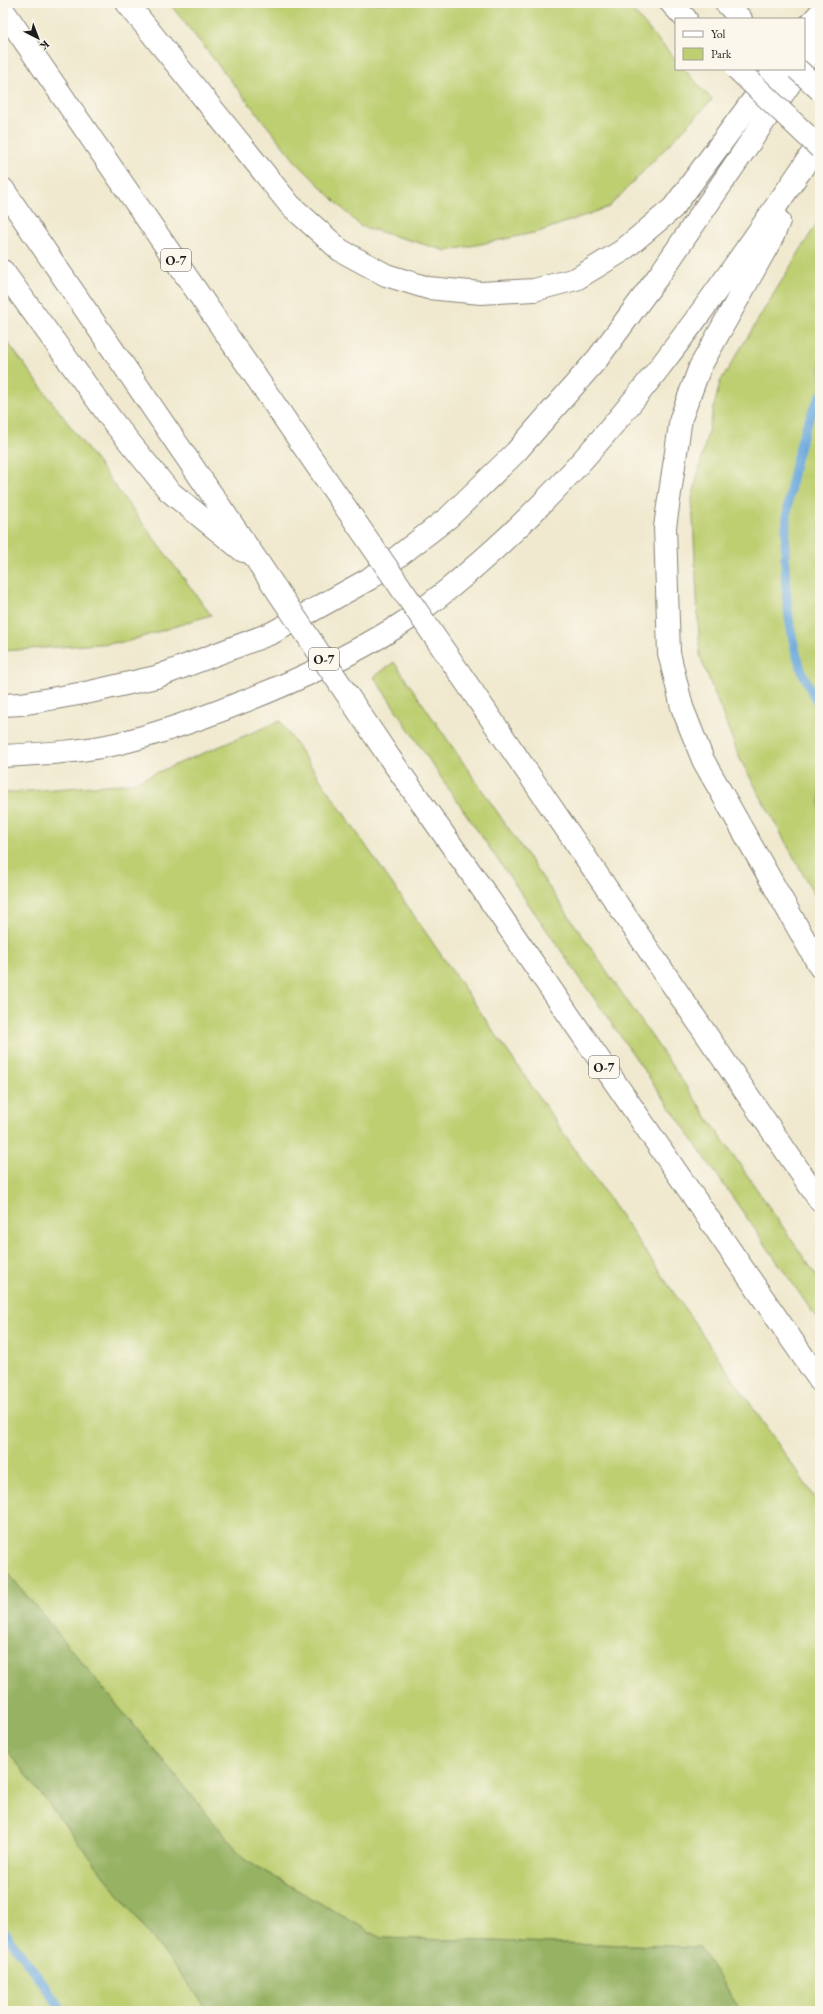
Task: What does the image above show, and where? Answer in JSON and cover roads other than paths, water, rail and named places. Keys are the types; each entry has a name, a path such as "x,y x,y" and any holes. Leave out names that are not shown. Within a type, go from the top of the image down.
{"main road":[{"path":"127,3 290,205 314,229 340,250 386,275 428,288 480,293 534,290 576,279 622,250 673,208 775,70"},
{"path":"670,3 685,18"},
{"path":"726,3 740,18"},
{"name":"O-7","path":"3,10 820,1201"},
{"path":"805,30 820,13"},
{"path":"805,61 820,39"},
{"path":"738,70 820,148"},
{"path":"3,704 21,704 90,692 156,677 272,633 369,579 449,517 516,452 598,358 660,274 797,70"},
{"path":"799,70 820,90"},
{"path":"3,756 35,755 115,744 195,721 266,693 346,656 400,625 460,580 510,534 598,444 664,362 739,261 820,141"},
{"path":"801,170 773,236 700,367 681,418 665,527 666,589 669,653 682,707 698,747 742,830 820,967"},
{"name":"O-7","path":"3,189 260,565 387,754 476,880 820,1381"},
{"path":"3,271 114,423 168,492 260,565"}],"waterway":[{"path":"820,396 807,425 797,457 790,492 786,529 785,566 787,602 792,635 800,666 820,707"},
{"path":"3,1930 63,2011"}]}
